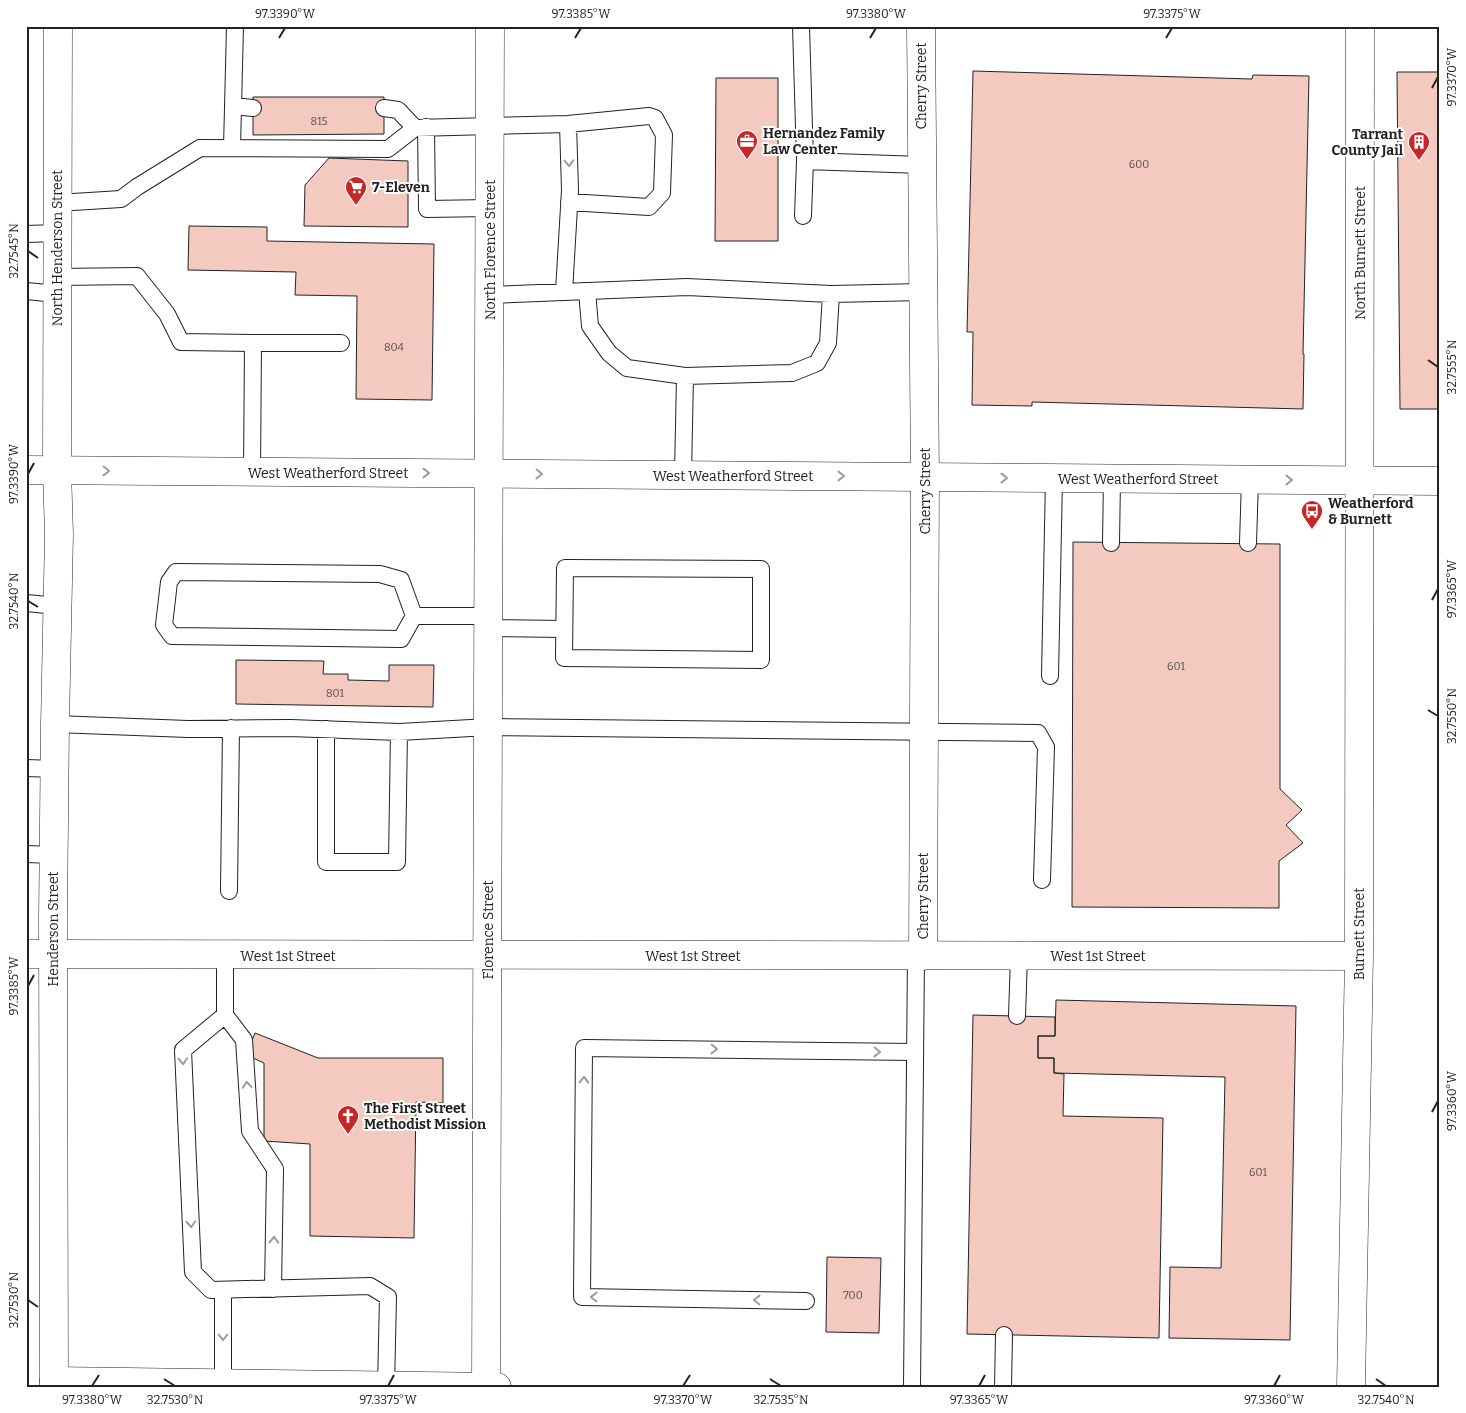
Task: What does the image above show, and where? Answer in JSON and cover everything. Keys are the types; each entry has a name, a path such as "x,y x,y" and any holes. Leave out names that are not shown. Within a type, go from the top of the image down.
{"street":[{"name":"North Henderson Street","path":"57,470 58,26"},
{"name":"North Florence Street","path":"490,26 490,474"},
{"name":"Cherry Street","path":"920,956 924,731 925,477 921,26"},
{"name":"North Burnett Street","path":"1360,26 1360,480"},
{"name":"West Weatherford Street","path":"26,470 1440,481"},
{"name":"Henderson Street","path":"54,1384 53,954 54,724 59,534 57,470"},
{"name":"Florence Street","path":"486,1387 490,474"},
{"name":"Burnett Street","path":"1350,1387 1359,956 1360,480"},
{"name":"West 1st Street","path":"26,954 225,956 1359,956"},
{"path":"54,1384 497,1387"}],"lane":[{"path":"232,148 234,26"},
{"path":"802,26 805,161 803,216"},
{"path":"233,106 253,108"},
{"path":"384,108 398,110 421,128 427,209 490,208"},
{"path":"57,203 121,199 200,148 388,149 421,128 568,124 648,116 655,118 664,136 662,193 649,207 569,202"},
{"path":"564,292 569,202 568,124"},
{"path":"805,161 922,165"},
{"path":"26,234 57,233"},
{"path":"26,291 57,285 138,276 167,314 181,342 341,343"},
{"path":"490,295 687,287 831,294 923,292"},
{"path":"587,291 590,326 608,353 627,368 685,376 792,373 817,363 828,343 831,294"},
{"path":"252,472 253,343"},
{"path":"683,475 685,376"},
{"path":"1050,676 1054,478"},
{"path":"1111,543 1112,479"},
{"path":"1248,543 1250,480"},
{"path":"564,568 761,569 761,660 564,658 564,629 564,568"},
{"path":"176,572 380,574 401,580 414,616 400,639 172,636 164,625 170,582 176,572"},
{"path":"26,604 57,606"},
{"path":"414,616 564,629"},
{"path":"54,724 188,729 326,729 399,732 489,727 1038,733 1046,747 1042,880"},
{"path":"229,891 231,728"},
{"path":"326,729 326,862 397,862 399,732"},
{"path":"26,768 55,769"},
{"path":"26,854 54,855"},
{"path":"225,956 225,1015 244,1040 250,1131 275,1169 273,1289"},
{"path":"912,1387 915,1052 920,956"},
{"path":"1017,1016 1019,956"},
{"path":"225,1015 183,1050 193,1272 211,1290 370,1286 388,1297 392,1386"},
{"path":"806,1300 582,1297 584,1048 915,1052"},
{"path":"223,1290 223,1385"},
{"path":"1003,1387 1004,1335"}],"building":[{"path":"973,71 1252,79 1253,75 1309,76 1303,409 1032,402 1032,406 972,405 973,332 967,332"},
{"name":"Tarrant County Jail","path":"1397,72 1440,72 1440,409 1400,409"},
{"name":"Hernandez Family Law Center","path":"716,78 778,78 778,241 715,241"},
{"path":"253,97 384,97 384,134 253,135"},
{"name":"7-Eleven","path":"329,158 408,161 408,227 304,226 305,185"},
{"path":"189,226 267,227 267,241 434,244 432,400 356,399 357,296 295,295 296,272 188,270"},
{"path":"1073,542 1280,544 1280,789 1302,810 1286,825 1303,843 1279,861 1279,908 1072,907"},
{"path":"236,660 324,661 323,674 348,674 348,680 389,681 389,665 434,665 433,707 236,704"},
{"path":"1056,1000 1296,1006 1290,1340 1169,1338 1170,1267 1221,1268 1225,1077 1054,1073 1054,1058 1038,1058 1038,1036 1055,1036"},
{"path":"973,1015 1055,1017 1055,1036 1038,1036 1038,1058 1054,1058 1054,1073 1064,1074 1063,1116 1163,1118 1159,1338 967,1334"},
{"path":"255,1033 318,1058 443,1058 443,1103 416,1102 414,1238 310,1236 310,1144 264,1141 264,1063 246,1055"},
{"path":"827,1257 881,1258 879,1333 826,1332"}],"place":[{"name":"Hernandez Family Law Center","path":"747,160"},
{"name":"Tarrant County Jail","path":"1419,161"},
{"name":"7-Eleven","path":"356,206"},
{"name":"Weatherford & Burnett","path":"1312,530"},
{"name":"The First Street Methodist Mission","path":"348,1135"}]}
